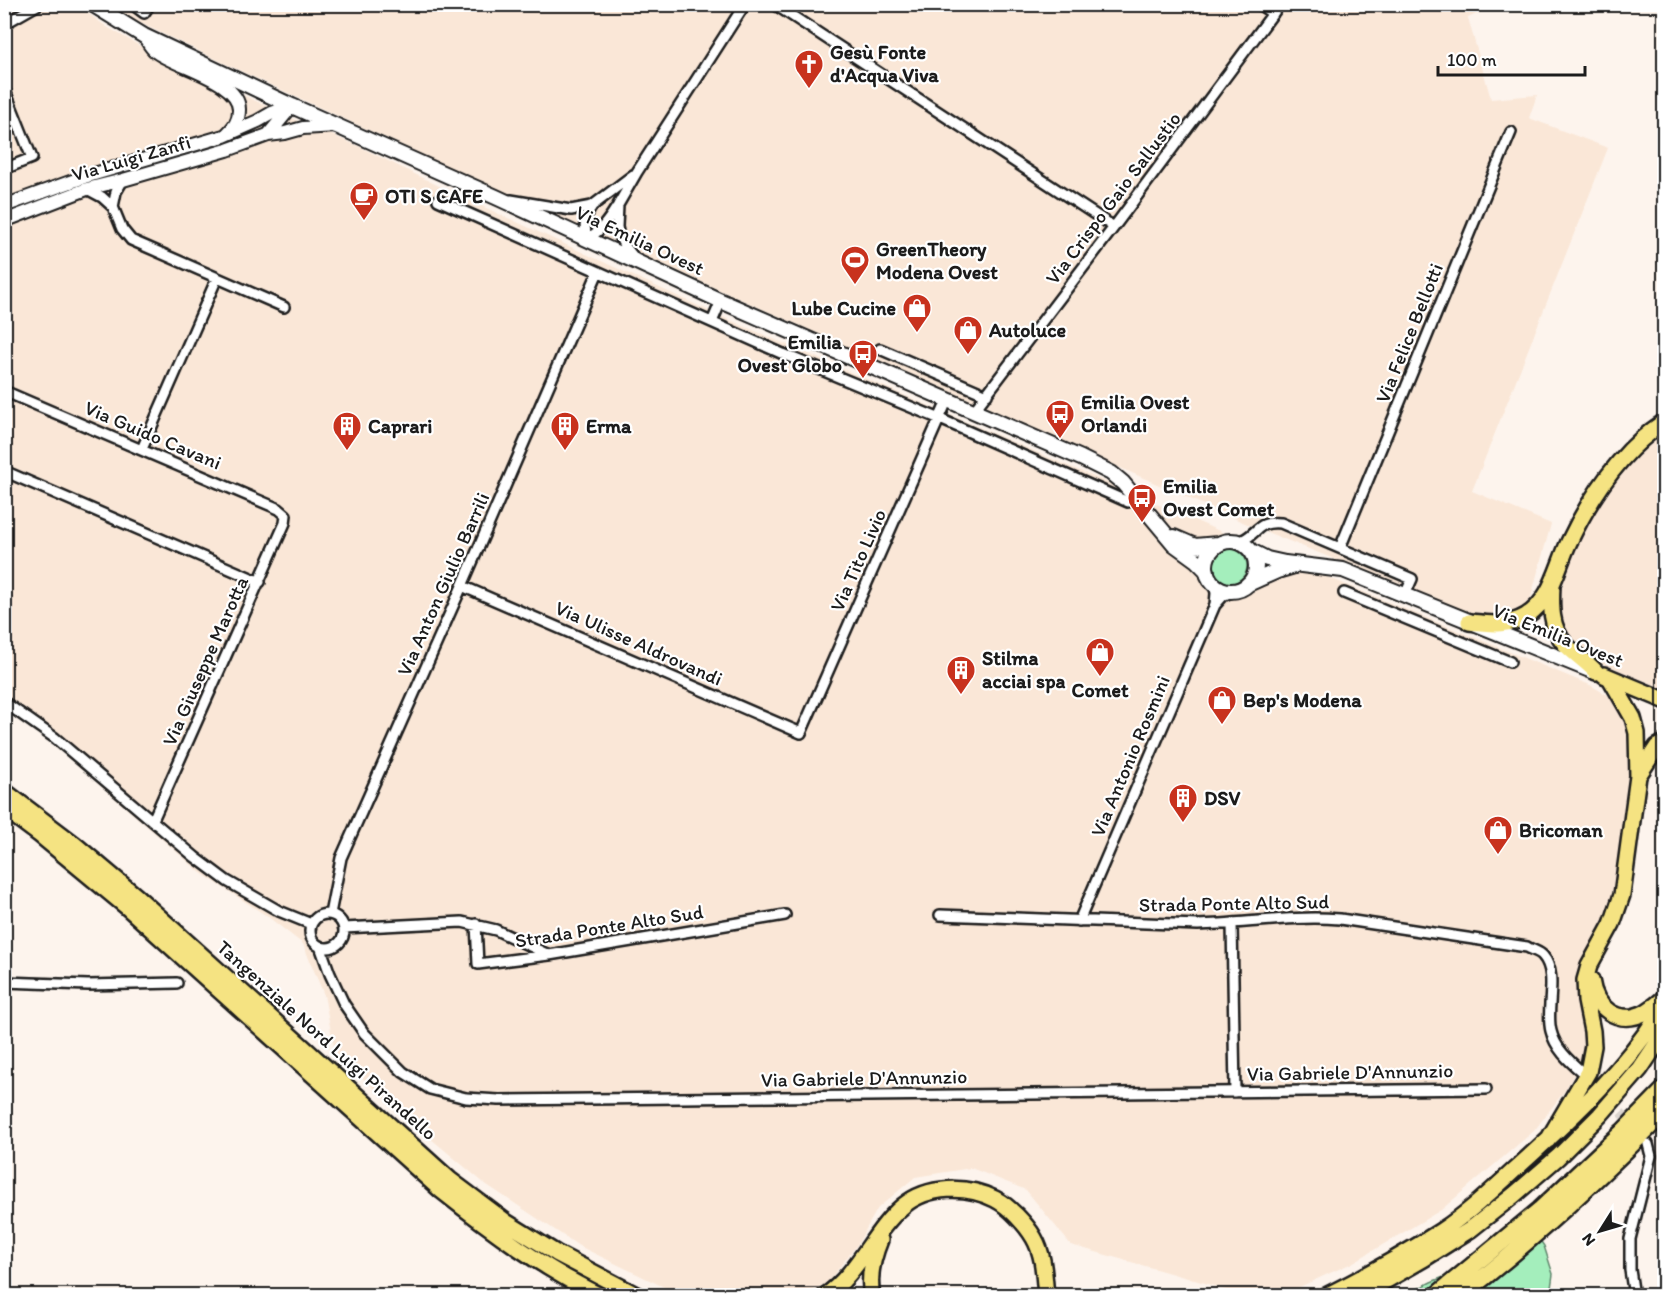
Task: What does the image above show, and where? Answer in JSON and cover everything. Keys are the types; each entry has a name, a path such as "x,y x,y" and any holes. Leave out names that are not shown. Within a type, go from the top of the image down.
{"highway":[{"path":"1436,1296 1540,1210 1665,1090"},
{"path":"1460,1296 1562,1211 1665,1112"}],"main road":[{"name":"Via Emilia Ovest","path":"92,4 144,36 292,106 721,301 1111,473 1134,494 1174,544 1207,571"},
{"path":"1468,622 1510,624 1538,606 1552,585 1568,545 1599,487 1634,447 1665,422"},
{"name":"Via Emilia Ovest","path":"1159,524 1176,539 1195,546 1218,544"},
{"path":"1227,541 1247,545 1255,560 1256,569 1253,577 1241,589 1233,591 1214,584 1207,571 1206,563 1212,549 1227,541"},
{"name":"Via Emilia Ovest","path":"1247,545 1267,559 1343,570 1665,700"},
{"name":"Via Emilia Ovest","path":"1247,584 1277,571 1299,565"},
{"path":"1548,1140 1588,1072 1593,1046 1585,980 1612,924 1622,895 1638,776 1637,733 1633,718 1603,675 1565,644 1557,631 1552,618 1552,585"},
{"path":"1638,776 1657,747 1665,743"},
{"name":"Tangenziale Nord Luigi Pirandello","path":"4,791 74,844 136,897 450,1180 506,1222 638,1296"},
{"name":"Tangenziale Nord Luigi Pirandello","path":"4,808 127,907 442,1191 498,1233 549,1267 600,1296"},
{"path":"1593,960 1591,981 1595,997 1606,1011 1626,1017 1636,1016 1645,1013 1665,998"},
{"path":"1326,1296 1380,1269 1443,1230 1497,1185 1589,1101 1628,1057 1665,1006"},
{"path":"1359,1296 1471,1229 1514,1195 1558,1157 1600,1115 1640,1069 1665,1033"},
{"path":"1640,1069 1665,1049"},
{"path":"825,1296 845,1279 890,1219 904,1205 917,1196 957,1189 976,1192 997,1200 1021,1220 1034,1238 1042,1260 1046,1296"},
{"path":"872,1296 870,1289 873,1257 890,1219"}],"street":[{"path":"4,24 39,4"},
{"path":"132,4 144,13 150,4"},
{"path":"637,172 592,206 586,214 584,226 588,239 605,226 745,4"},
{"path":"774,4 1114,227"},
{"path":"1259,4 1273,14"},
{"name":"Via Crispo Gaio Sallustio","path":"973,412 1280,4"},
{"path":"144,36 154,50 225,87 235,96 240,106 239,118 224,136"},
{"path":"4,88 32,159 4,169"},
{"path":"268,135 292,106"},
{"name":"Via Luigi Zanfi","path":"4,206 84,177 224,136 292,106"},
{"name":"Via Luigi Zanfi","path":"4,221 87,189 227,150 268,135 285,134 303,128 336,126"},
{"name":"Via Felice Bellotti","path":"1340,548 1511,132"},
{"path":"113,207 116,192 123,180"},
{"path":"87,189 102,196 113,207 122,229 131,240 284,307"},
{"path":"496,197 571,210 592,206"},
{"path":"438,200 783,354 940,419 1128,502"},
{"path":"618,205 619,236 640,264"},
{"name":"Via Anton Giulio Barrili","path":"330,914 341,858 598,272"},
{"path":"142,449 217,278"},
{"path":"712,322 721,301"},
{"path":"880,349 987,395"},
{"name":"Via Guido Cavani","path":"4,391 279,509 286,515"},
{"name":"Via Tito Livio","path":"801,733 947,401"},
{"path":"4,471 260,582"},
{"name":"Via Giuseppe Marotta","path":"153,820 260,582 285,523 286,515"},
{"path":"1247,545 1260,526 1265,523 1281,523 1412,579 1405,595"},
{"path":"1214,584 1215,605"},
{"name":"Via Ulisse Aldrovandi","path":"462,586 801,733"},
{"path":"1215,605 1223,596 1233,591"},
{"path":"1344,593 1510,662"},
{"name":"Via Antonio Rosmini","path":"1079,921 1215,605"},
{"name":"Via Emilia Ovest","path":"1461,642 1468,622"},
{"path":"4,702 56,738 195,857 227,881 279,911 311,924"},
{"path":"330,914 339,918 344,928 343,938 330,948 320,946 310,934 311,924 319,915 330,914"},
{"name":"Strada Ponte Alto Sud","path":"476,924 478,964 549,955 784,915"},
{"name":"Strada Ponte Alto Sud","path":"940,915 1198,925 1315,917 1527,947 1543,956 1547,964 1551,976 1551,1031 1566,1058 1581,1072"},
{"path":"344,928 462,922 496,930 549,955"},
{"path":"1232,924 1235,1092"},
{"name":"Via Gabriele D'Annunzio","path":"320,946 344,1004 364,1033 403,1072 430,1089 466,1098 499,1100 1486,1089"},
{"path":"4,982 88,985 177,983"},
{"path":"1634,1296 1630,1270 1630,1239 1651,1156 1648,1144"}],"shaded area":[{"path":"75,4 107,27 142,47 725,318 1310,570 1590,685 1609,696 1622,709 1632,736 1625,829 1616,898 1580,1007 1585,1035 1581,1061 1566,1089 1534,1131 1441,1210 1352,1263 1282,1295 1240,1295 1071,1245 1026,1190 971,1168 915,1177 878,1208 857,1245 827,1283 804,1295 685,1296 579,1246 484,1183 406,1118 335,1052 324,995 303,944 267,916 201,873 42,735 5,710 5,5"},
{"path":"109,5 1490,5 1491,7 1468,18 1491,99 1537,95 1529,118 1608,148 1472,491 1551,524 1529,604 1518,614 1498,620 1478,617 1254,527 645,257 247,74 130,18"},
{"path":"1664,432 1664,689 1583,656 1567,643 1556,607 1569,564 1584,528 1604,494 1635,458"}],"green space":[{"path":"1230,549 1242,554 1247,566 1242,578 1230,583 1218,578 1213,566 1218,554"},
{"path":"1535,1233 1544,1246 1553,1274 1550,1295 1404,1296 1431,1282 1467,1268"}],"tunnel":[{"path":"1583,1074 1605,1094 1634,1127"}],"place":[{"name":"Gesù Fonte d'Acqua Viva","path":"809,90"},
{"name":"OTI S CAFE","path":"364,222"},
{"name":"GreenTheory Modena Ovest","path":"855,286"},
{"name":"Lube Cucine","path":"917,334"},
{"name":"Autoluce","path":"968,356"},
{"name":"Emilia Ovest Globo","path":"863,380"},
{"name":"Emilia Ovest Orlandi","path":"1060,440"},
{"name":"Caprari","path":"347,452"},
{"name":"Erma","path":"565,452"},
{"name":"Emilia Ovest Comet","path":"1142,524"},
{"name":"Comet","path":"1100,678"},
{"name":"Stilma acciai spa","path":"961,696"},
{"name":"Bep's Modena","path":"1222,726"},
{"name":"DSV","path":"1183,824"},
{"name":"Bricoman","path":"1498,856"}]}
